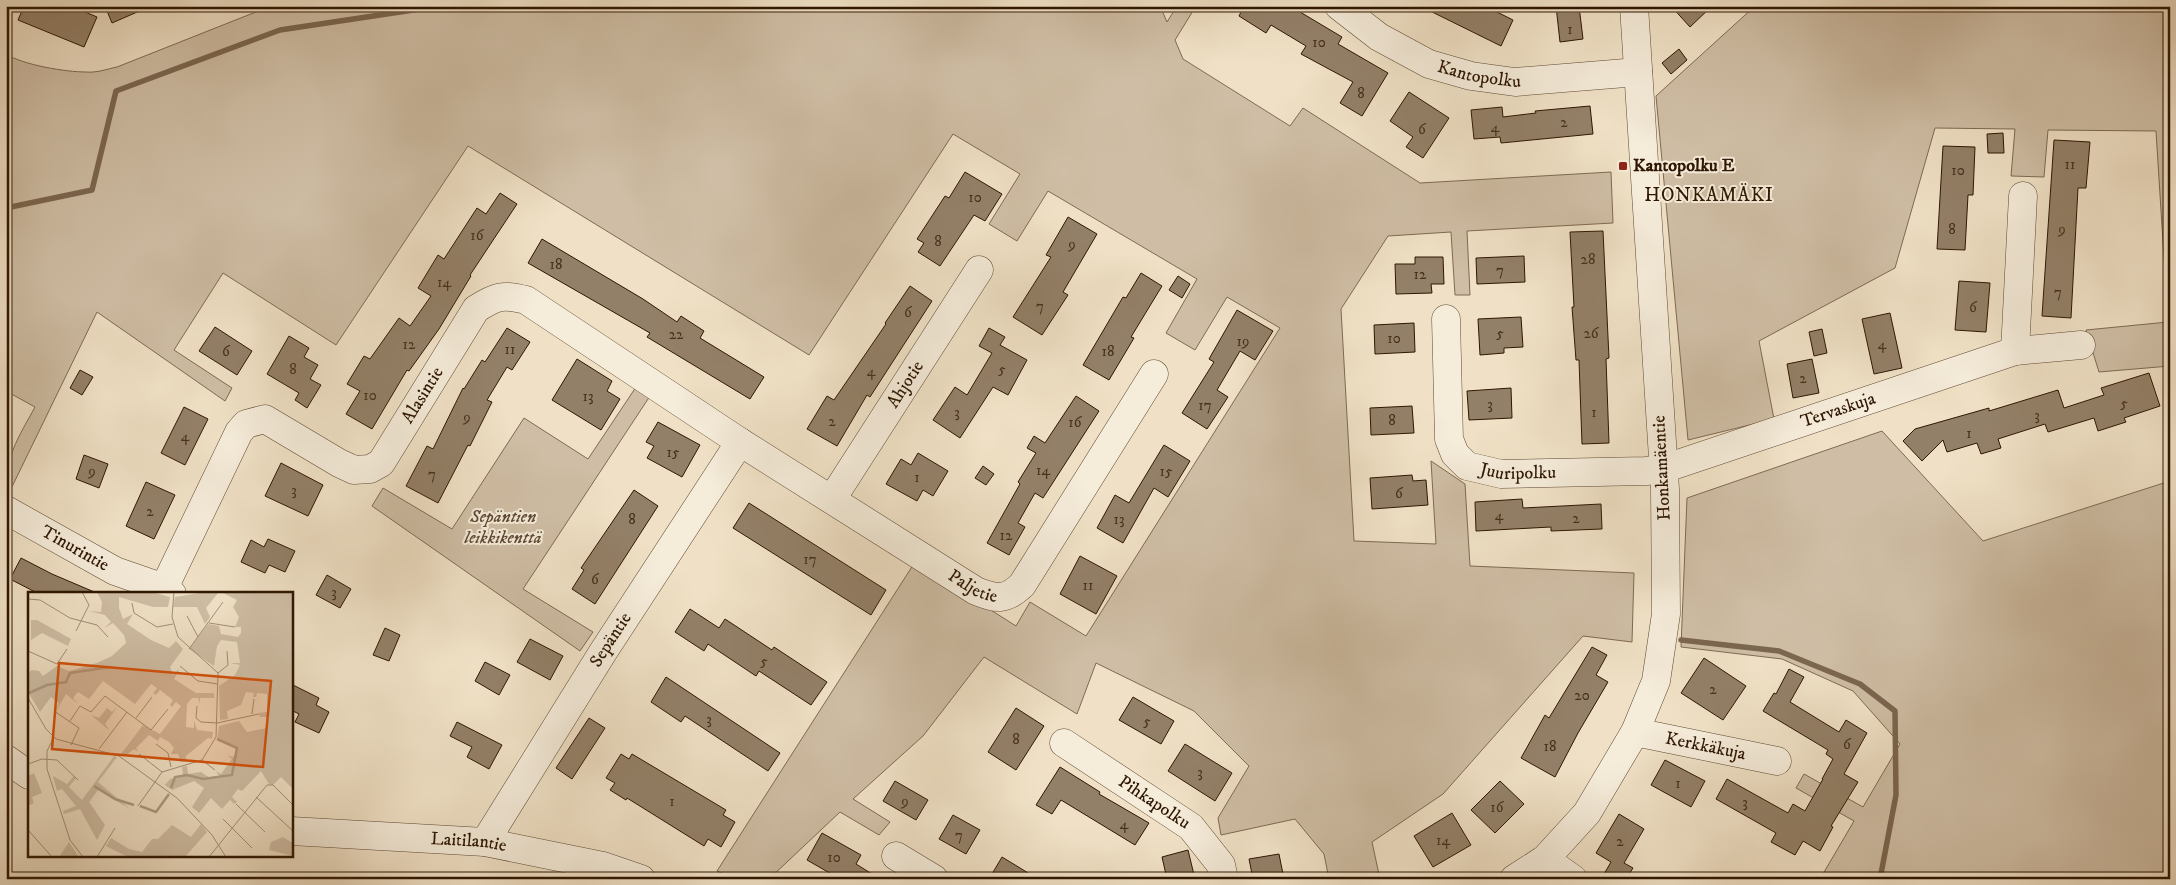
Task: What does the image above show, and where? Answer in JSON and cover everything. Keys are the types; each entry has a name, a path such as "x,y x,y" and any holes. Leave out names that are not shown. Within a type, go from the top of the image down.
{"street":[{"name":"Kantopolku","path":"1339,6 1379,36 1428,64 1471,76 1515,82 1638,72"},
{"name":"Honkamäentie","path":"1514,879 1545,859 1587,813 1634,732 1656,680 1666,614 1663,469 1634,6"},
{"path":"2015,352 2023,196"},
{"name":"Ahjotie","path":"832,499 978,270"},
{"name":"Alasintie","path":"168,591 239,432 246,424 265,420 339,464 354,470 370,469 381,463 476,309 494,298 508,296 526,300 740,442"},
{"name":"Juuripolku","path":"1446,319 1449,439 1456,454 1467,466 1501,474 1663,469"},
{"name":"Tervaskuja","path":"1663,469 2015,352 2081,345"},
{"name":"Paljetie","path":"740,442 976,591 996,598 1012,594 1022,585 1154,374"},
{"name":"Sepäntie","path":"485,842 603,652 740,442"},
{"name":"Tinurintie","path":"6,510 115,571 168,591"},
{"name":"Kerkkäkuja","path":"1634,732 1777,761"},
{"name":"Pihkapolku","path":"1064,743 1191,827 1221,865 1224,879"},
{"name":"Laitilantie","path":"292,831 485,842 602,866 641,879"},
{"path":"896,856 934,879"},
{"path":"1545,859 1573,879"}],"green space":[{"path":"271,6 1160,6 1167,22 1177,6 1196,6 1175,40 1183,59 1290,126 1303,108 1420,183 1611,172 1613,223 1467,231 1470,295 1455,295 1451,232 1388,236 1341,309 1354,541 1436,544 1431,461 1465,484 1470,566 1634,573 1632,642 1583,636 1443,794 1372,842 1380,879 1329,879 1324,854 1295,819 1221,835 1218,818 1249,766 1194,711 1096,663 1077,714 984,657 923,736 853,799 890,822 879,835 840,812 769,879 735,879 717,871 915,562 1016,626 1030,602 1086,636 1280,328 1227,297 1195,350 1166,333 1197,279 1048,191 1017,241 989,224 1020,174 953,134 809,355 468,146 336,345 223,273 174,350 232,388 225,401 97,312 8,495 6,483 9,460 18,438 35,407 6,391 6,54 13,58 45,67 78,72 98,71 117,67"},
{"path":"1755,6 2170,6 2170,366 2099,372 2086,330 2168,322 2156,131 2048,130 2044,177 2011,176 2015,129 1935,128 1895,268 1759,341 1774,419 1688,440 1656,96"},
{"name":"Sepäntien leikkikenttä","path":"636,387 650,396 523,589 593,632 580,651 372,506 383,488 452,529 524,418 588,459"},
{"path":"1882,431 1983,541 2170,481 2170,879 1820,879 1854,821 1796,788 1804,774 1863,807 1900,744 1853,691 1782,659 1681,647 1687,498"}],"building":[{"path":"24,6 71,6 97,17 84,47 18,20"},
{"path":"105,6 151,6 112,23"},
{"path":"1244,6 1290,6 1342,37 1338,44 1388,73 1362,116 1340,103 1353,82 1301,54 1306,46 1271,25 1266,33 1239,16"},
{"path":"1420,6 1485,6 1513,20 1501,46"},
{"path":"1556,6 1579,6 1583,39 1560,42"},
{"path":"1671,6 1712,6 1690,27"},
{"path":"1679,49 1687,60 1671,74 1662,63"},
{"path":"1409,92 1449,118 1423,158 1406,147 1413,137 1390,121"},
{"path":"1590,106 1593,134 1501,143 1500,137 1474,139 1471,110 1502,107 1503,117 1536,113 1535,111"},
{"path":"2003,133 2004,153 1988,153 1987,134"},
{"path":"2054,140 2090,142 2086,188 2078,188 2071,318 2042,316"},
{"path":"1943,146 1975,147 1973,195 1968,195 1965,250 1937,249"},
{"path":"965,172 1002,194 985,221 974,215 940,266 918,252 924,243 917,239 945,196 949,198"},
{"path":"500,193 517,204 470,275 439,329 409,371 407,370 372,429 346,414 360,391 347,384 364,356 370,359 399,318 410,326 431,296 418,288 438,255 444,259 477,208 486,214"},
{"path":"1068,217 1097,234 1063,292 1068,295 1042,335 1013,317 1051,257 1046,255"},
{"path":"1603,231 1609,358 1606,359 1609,443 1582,444 1579,360 1576,360 1572,307 1574,307 1570,232"},
{"path":"542,239 643,299 677,322 681,316 704,331 700,338 764,377 750,399 647,337 650,333 528,263"},
{"path":"1524,256 1525,282 1477,284 1476,258"},
{"path":"1415,257 1443,257 1444,284 1431,284 1432,293 1396,294 1395,264 1415,264"},
{"path":"1141,273 1162,286 1131,337 1134,338 1109,380 1083,365 1123,297 1126,298"},
{"path":"1178,276 1190,284 1182,298 1169,290"},
{"path":"1959,281 1990,283 1986,332 1955,330"},
{"path":"910,286 932,301 870,397 867,395 837,446 807,429 827,396 834,400"},
{"path":"1237,310 1273,331 1255,360 1240,351 1217,390 1228,397 1207,429 1182,413 1214,362 1209,359"},
{"path":"1890,313 1902,368 1874,374 1862,319"},
{"path":"1521,317 1523,347 1504,348 1504,353 1480,355 1478,319"},
{"path":"1414,323 1415,352 1375,354 1374,325"},
{"path":"215,327 252,351 237,375 199,351"},
{"path":"507,328 530,342 512,370 507,367 487,400 492,402 438,503 406,486 427,446 433,449 463,388 482,360 485,362"},
{"path":"989,328 1005,337 1000,345 1027,360 1008,395 993,387 960,438 933,420 955,387 967,395 992,353 979,346"},
{"path":"1822,329 1827,353 1814,356 1809,332"},
{"path":"289,336 309,348 304,357 318,365 310,379 321,385 307,408 295,400 299,393 267,374"},
{"path":"577,359 612,381 607,391 620,399 601,430 552,400"},
{"path":"1812,359 1819,393 1793,398 1787,364"},
{"path":"80,370 93,377 82,395 70,388"},
{"path":"2149,373 2160,406 2124,418 2126,422 2098,431 2094,418 2048,432 2045,424 1998,439 2001,448 1981,454 1977,443 1947,452 1943,440 1922,461 1903,441 1915,429 1989,408 1989,411 2058,390 2064,408 2104,395 2101,388"},
{"path":"1511,388 1512,418 1469,420 1467,391"},
{"path":"1076,396 1099,411 1043,498 1035,493 1018,523 1025,527 1009,555 987,543 1020,484 1018,482 1036,453 1027,448 1034,436 1045,443"},
{"path":"1412,406 1414,433 1371,435 1370,408"},
{"path":"184,407 208,419 185,465 161,453"},
{"path":"658,422 700,445 682,477 647,458 654,446 646,442"},
{"path":"1164,445 1190,461 1168,497 1154,488 1123,543 1097,528 1115,495 1129,503"},
{"path":"918,453 948,471 933,496 923,490 917,501 886,484 901,459 911,465"},
{"path":"84,455 108,464 99,488 76,479"},
{"path":"281,463 323,485 308,516 265,496"},
{"path":"983,466 994,474 986,485 975,478"},
{"path":"1412,475 1413,481 1426,480 1428,505 1372,509 1370,478"},
{"path":"146,482 175,495 154,539 126,526"},
{"path":"634,490 658,506 595,604 572,589 584,570 581,568"},
{"path":"1522,499 1523,508 1601,504 1602,529 1551,531 1551,527 1476,531 1475,502"},
{"path":"749,503 886,590 871,615 733,528"},
{"path":"268,539 295,551 285,572 269,565 265,573 241,562 251,540 264,547"},
{"path":"1080,556 1117,576 1096,614 1060,594"},
{"path":"21,558 94,592 35,592 10,579"},
{"path":"327,575 351,589 340,608 316,595"},
{"path":"690,609 719,628 725,619 772,650 774,647 827,682 811,705 759,671 756,676 708,644 704,651 675,632"},
{"path":"385,628 400,635 389,661 373,655"},
{"path":"530,639 563,656 550,680 517,662"},
{"path":"1592,647 1607,655 1596,675 1608,682 1555,777 1521,758 1545,715 1549,718"},
{"path":"1704,658 1746,686 1723,720 1681,693"},
{"path":"485,662 510,675 499,695 475,681"},
{"path":"1789,669 1804,677 1790,702 1839,732 1846,720 1867,733 1844,774 1858,782 1831,826 1833,827 1820,851 1803,841 1795,855 1771,842 1776,833 1716,799 1727,779 1788,813 1793,804 1805,811 1823,779 1833,759 1826,754 1828,750 1763,711 1774,693 1776,694"},
{"path":"666,677 780,753 768,771 685,716 681,722 651,702"},
{"path":"292,684 319,698 316,705 329,712 319,733 295,722 299,714 292,710"},
{"path":"1133,697 1174,721 1161,744 1119,720"},
{"path":"1016,708 1044,726 1016,770 988,752"},
{"path":"589,718 605,728 572,779 556,768"},
{"path":"457,722 502,745 489,769 467,757 472,747 450,736"},
{"path":"1185,744 1232,773 1215,801 1168,771"},
{"path":"621,754 629,759 632,754 726,810 723,815 735,822 721,847 708,839 704,846 627,798 626,800 610,790 615,783 606,778"},
{"path":"1665,760 1705,781 1691,807 1651,785"},
{"path":"1060,767 1100,792 1099,794 1149,823 1135,845 1061,800 1052,814 1036,805"},
{"path":"895,781 928,800 916,820 883,801"},
{"path":"1500,781 1524,804 1495,833 1471,810"},
{"path":"1452,813 1471,845 1433,867 1414,836"},
{"path":"1619,814 1644,829 1624,863 1633,868 1626,879 1612,879 1604,874 1611,862 1596,853"},
{"path":"953,815 980,830 966,854 939,839"},
{"path":"822,833 861,855 856,864 880,879 840,879 807,860"},
{"path":"1188,850 1195,879 1167,879 1162,857"},
{"path":"1279,854 1284,879 1253,879 1249,859"},
{"path":"1002,857 1038,879 989,879"}],"waterway":[{"path":"6,208 92,190 116,91 280,30 440,6"},
{"path":"1681,640 1779,651 1860,684 1895,711 1896,795 1880,879"}],"place":[{"name":"Kantopolku E","path":"1623,166"}],"district":[{"name":"HONKAMÄKI","path":"1709,195"}]}
